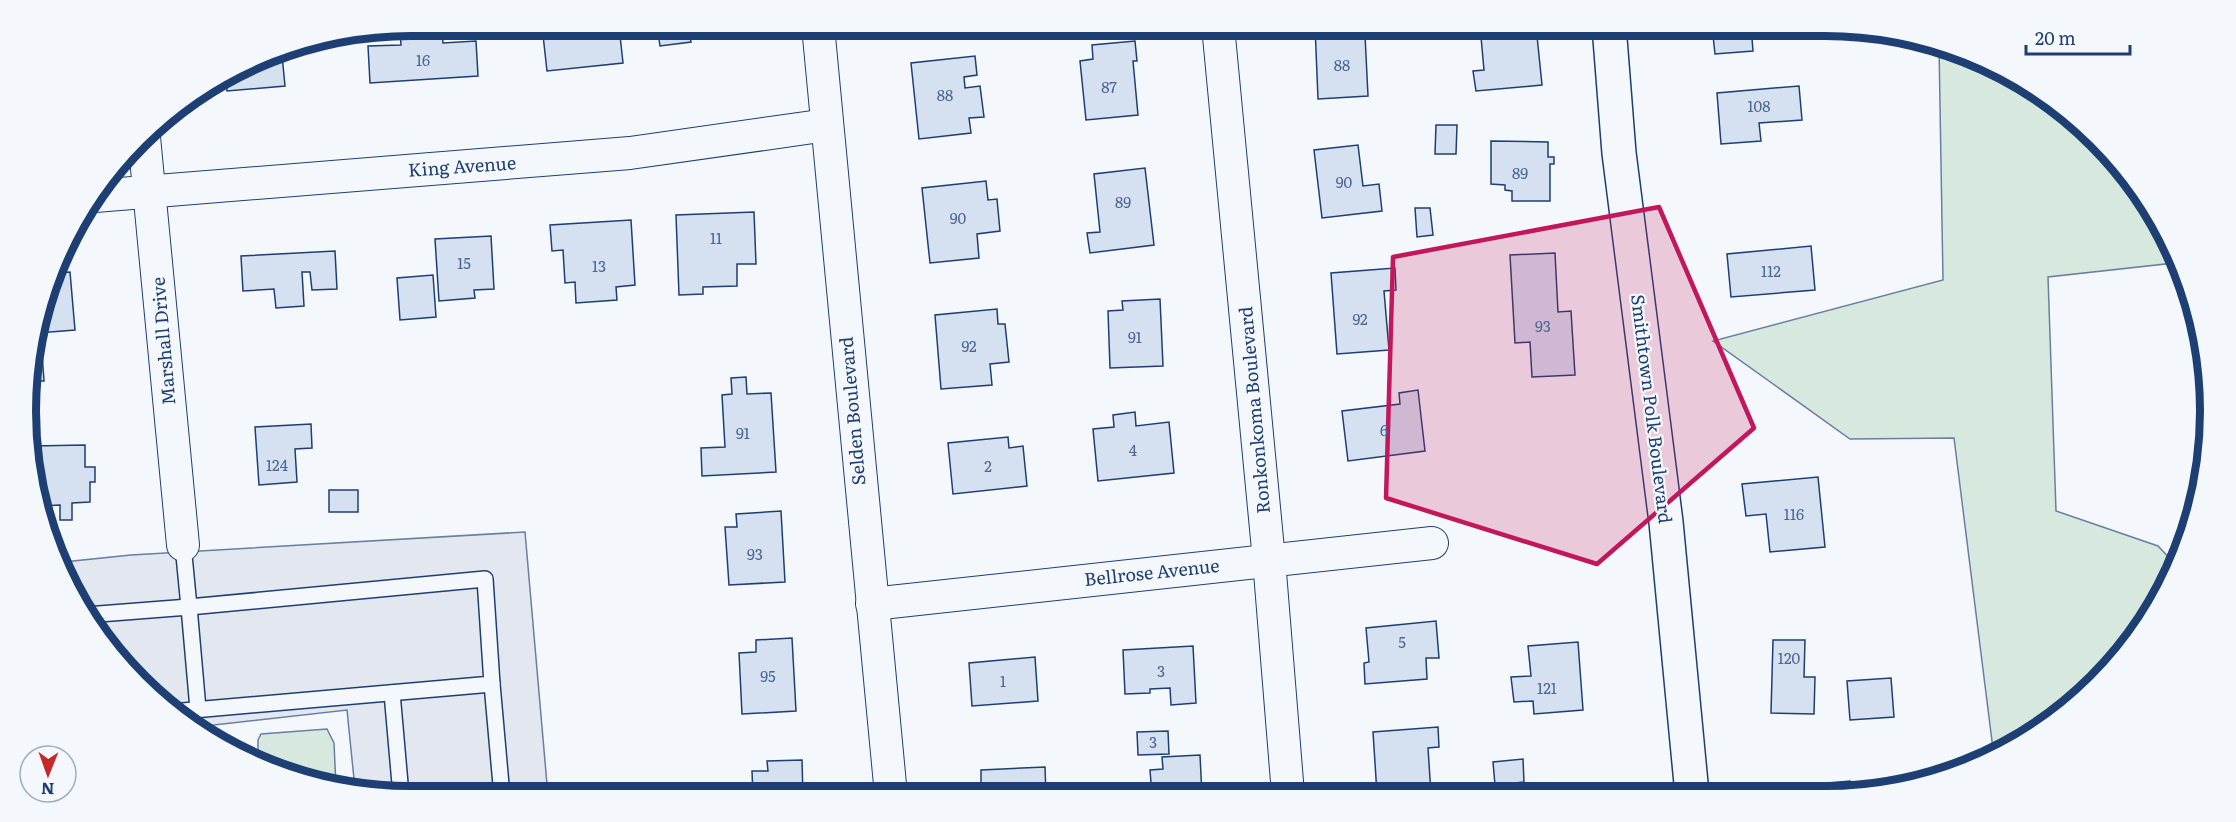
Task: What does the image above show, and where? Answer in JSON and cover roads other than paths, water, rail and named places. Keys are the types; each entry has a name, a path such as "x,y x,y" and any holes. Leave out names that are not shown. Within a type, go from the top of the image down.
{"street":[{"name":"Selden Boulevard","path":"819,36 890,786"},
{"name":"Ronkonkoma Boulevard","path":"1219,36 1269,560 1287,786"},
{"name":"Smithtown Polk Boulevard","path":"1610,36 1619,153 1666,522 1691,786"},
{"name":"King Avenue","path":"105,195 630,153 827,125"},
{"name":"Marshall Drive","path":"145,147 183,545"},
{"name":"Bellrose Avenue","path":"872,604 1432,543"}],"lane":[{"path":"183,545 198,709"},
{"path":"96,614 485,579 501,786"},
{"path":"185,710 492,684"},
{"path":"392,693 400,786"}]}
